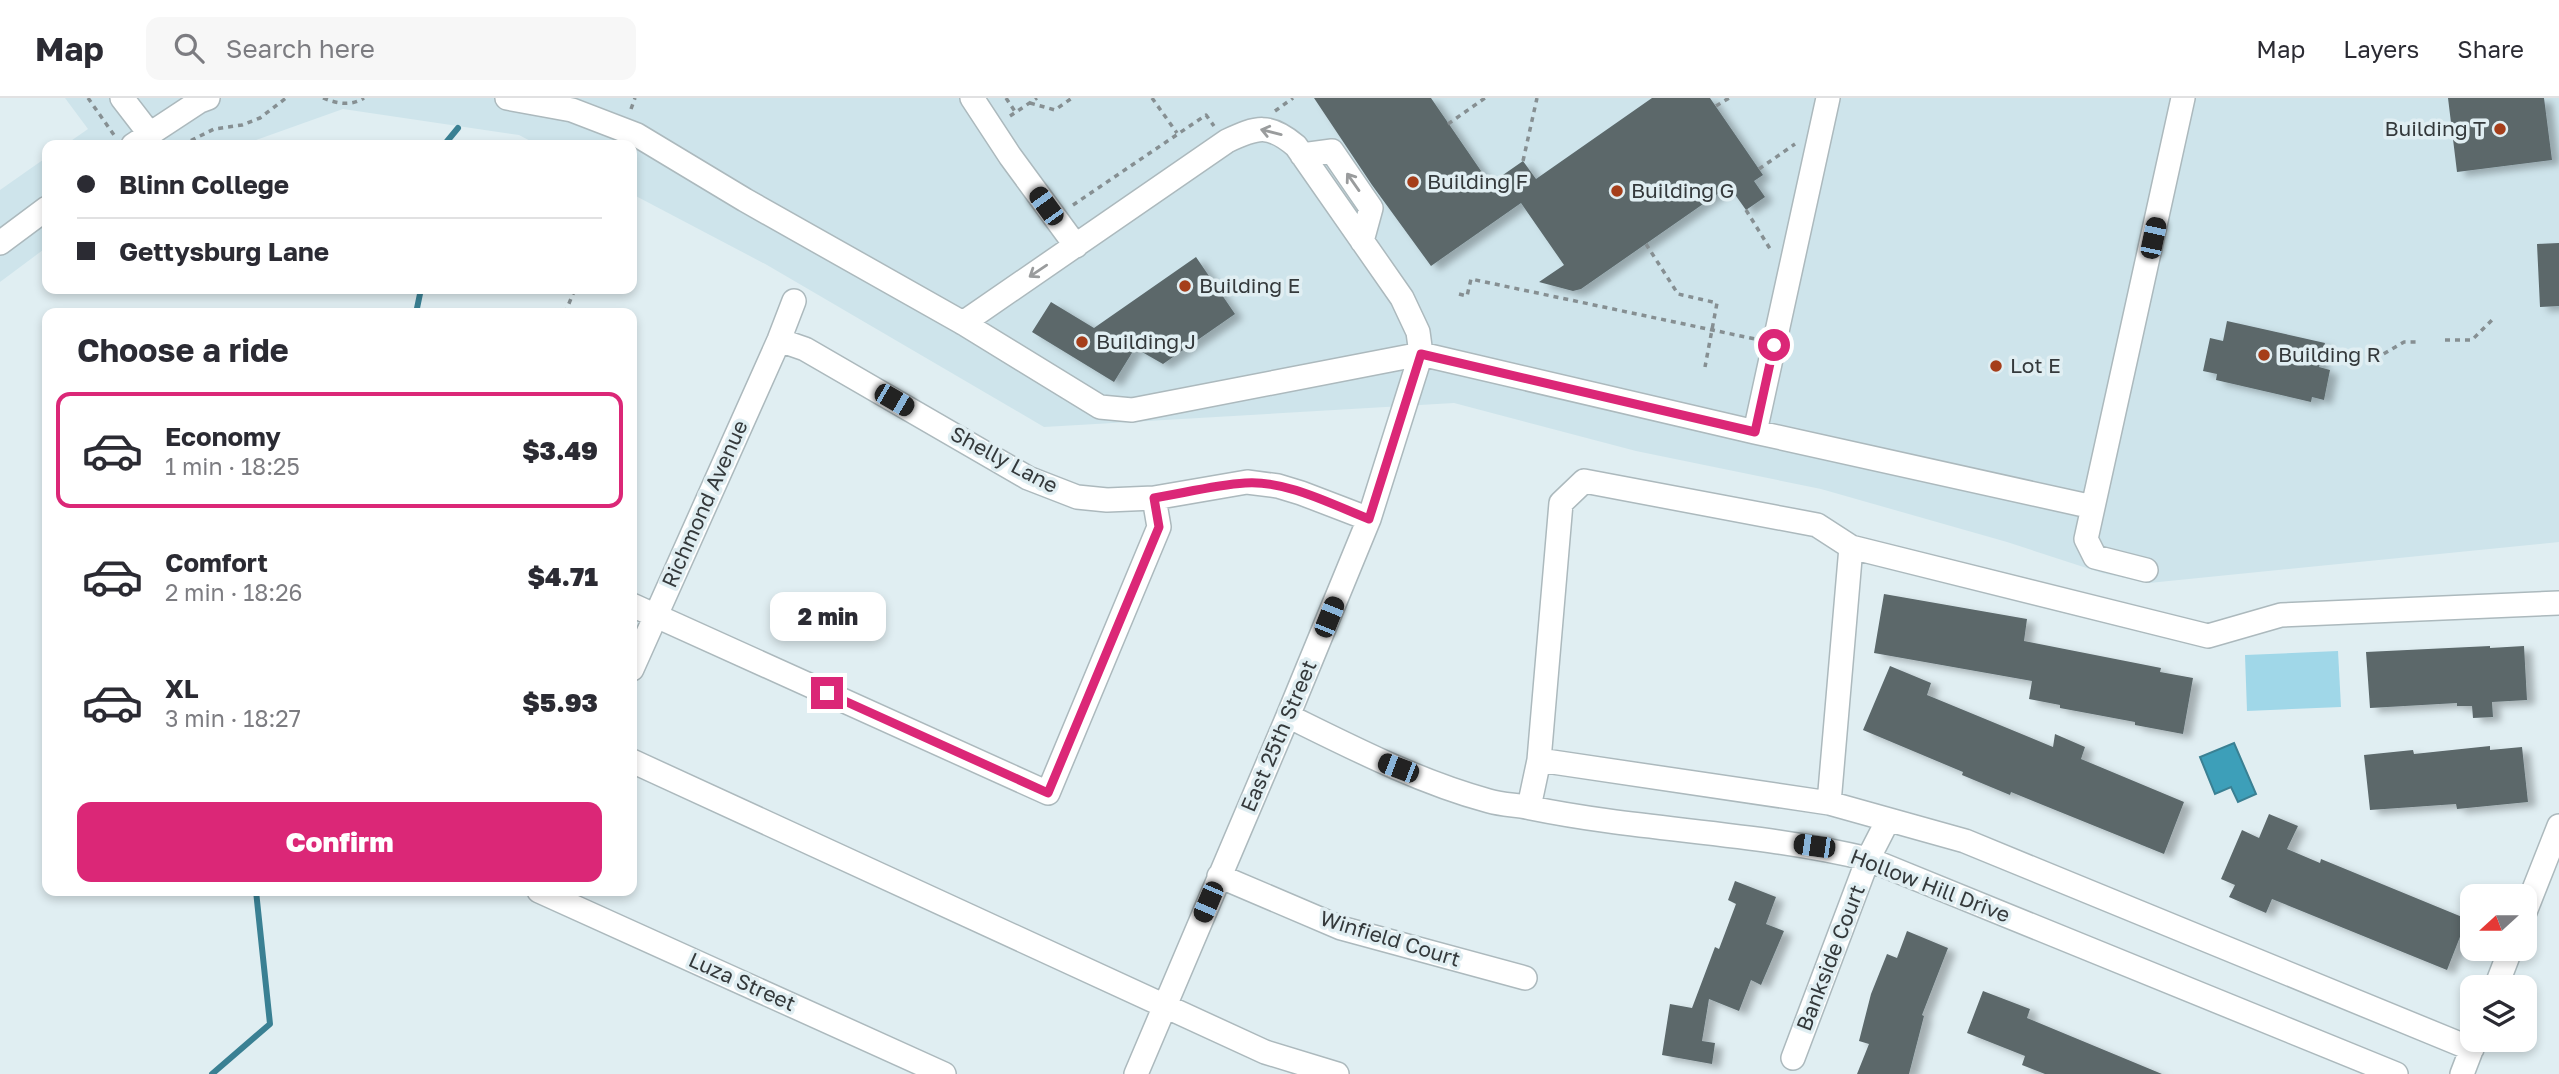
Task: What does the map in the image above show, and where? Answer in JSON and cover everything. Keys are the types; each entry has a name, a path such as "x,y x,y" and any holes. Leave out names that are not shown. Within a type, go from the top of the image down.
{"street":[{"path":"122,98 133,139 208,98"},
{"path":"507,98 572,104 637,135 858,265 963,323 1100,407 1132,410 1421,354 2093,507"},
{"path":"972,98 1010,156 1076,246"},
{"path":"1755,432 1828,98"},
{"path":"2146,570 2095,557 2086,539 2183,98"},
{"path":"963,323 1227,141 1252,130 1264,129 1279,132 1296,146 1402,298 1419,332 1421,354"},
{"path":"0,243 42,212"},
{"name":"Richmond Avenue","path":"637,657 794,301"},
{"name":"Shelly Lane","path":"779,340 805,349 1028,478 1077,497 1107,500 1154,498 1247,482 1278,486 1369,519"},
{"name":"East 25th Street","path":"1136,1074 1289,716 1369,519 1421,354"},
{"path":"1529,807 1539,760 1561,503 1584,481 1817,525 1851,547 2208,636 2281,614 2559,603"},
{"path":"637,607 1048,793 1159,527 1154,498"},
{"path":"1829,803 1851,547"},
{"name":"Hollow Hill Drive","path":"1289,716 1374,759 1491,802 1629,825 1735,834 1814,846 1868,859 2396,1074"},
{"path":"1539,760 1829,803 1965,841 2460,1038"},
{"path":"637,763 1265,1052 1337,1074"},
{"name":"Bankside Court","path":"1793,1058 1868,859 1888,820"},
{"path":"2536,884 2559,826"},
{"name":"Winfield Court","path":"1219,876 1341,928 1525,978"},
{"name":"Luza Street","path":"550,896 944,1074"},
{"path":"2462,1074 2471,1052"}],"path":[{"path":"88,98 133,139"},
{"path":"192,140 214,129 242,125 260,118 286,98"},
{"path":"323,98 340,104 364,98"},
{"path":"630,115 634,98"},
{"path":"1006,98 1016,113"},
{"path":"1010,117 1037,98"},
{"path":"1030,103 1055,110 1072,98"},
{"path":"1152,98 1177,133"},
{"path":"1278,117 1270,114 1293,98"},
{"path":"1448,124 1485,98"},
{"path":"1523,161 1536,98"},
{"path":"1716,106 1729,98"},
{"path":"1076,213 1071,206 1206,115 1215,127 1223,122"},
{"path":"1759,169 1802,139 1800,152"},
{"path":"1746,210 1776,259 1779,245"},
{"path":"1646,244 1678,294 1717,303 1705,366"},
{"path":"1459,294 1467,296 1472,279 1758,340"},
{"path":"2445,340 2472,340 2492,320"},
{"path":"2346,352 2375,359 2404,342 2417,342"}],"shaded area":[{"path":"65,98 2559,98 2559,542 2149,583 2102,573 2007,542 1821,489 1636,451 1454,403 1044,427 767,265 637,197 637,140 528,140 519,135 343,109 256,140 72,140 88,129"},
{"path":"42,161 42,251 0,282 0,190"},
{"path":"2338,651 2341,707 2247,711 2245,655"},
{"path":"2234,743 2256,794 2238,802 2231,787 2215,794 2200,757"}],"building":[{"name":"Building G","path":"1314,98 1431,98 1490,184 1523,161 1536,179 1652,98 1710,98 1763,175 1754,181 1765,197 1746,210 1729,186 1581,289 1573,291 1539,282 1564,265 1521,203 1431,266 1372,185"},
{"name":"Building T","path":"2448,98 2544,98 2552,160 2457,172"},
{"path":"2559,243 2559,306 2540,307 2537,244"},
{"name":"Building E","path":"1196,257 1235,314 1163,364 1135,348 1114,382 1032,332 1051,302 1094,328"},
{"name":"Building R","path":"2227,321 2325,343 2319,367 2330,370 2324,400 2312,397 2311,402 2216,380 2217,374 2203,371 2210,338 2223,341"},
{"path":"1884,594 2027,619 2024,641 2161,668 2160,672 2193,678 2183,734 2029,699 2032,681 1874,653"},
{"path":"2524,646 2527,700 2492,702 2493,717 2473,718 2472,706 2457,706 2457,703 2370,708 2366,652"},
{"path":"1890,666 1931,683 1927,695 2053,747 2055,734 2085,747 2081,759 2184,802 2164,854 2011,792 2010,795 1863,730"},
{"path":"2490,746 2490,750 2522,747 2528,802 2457,809 2456,804 2370,810 2364,755 2413,750 2414,754"},
{"path":"2269,814 2298,826 2287,849 2320,863 2321,859 2460,916 2460,937 2447,970 2272,899 2266,913 2229,897 2235,885 2221,879 2242,830 2259,838"},
{"path":"1735,881 1776,897 1766,924 1784,931 1761,985 1751,980 1739,1011 1709,999 1702,1041 1715,1043 1712,1064 1662,1055 1670,1004 1692,1008 1715,947 1719,949 1736,904 1728,900"},
{"path":"1907,931 1948,948 1922,1015 1924,1016 1909,1074 1857,1074 1869,1044 1859,1041 1871,994 1887,954 1897,958"},
{"path":"1983,991 2030,1009 2027,1018 2162,1074 2045,1074 2022,1065 2025,1056 1967,1033"}],"waterway":[{"path":"448,140 458,128"},
{"path":"417,308 420,294"},
{"path":"212,1074 270,1024 257,896"}],"place":[{"name":"Building T","path":"2500,129"},
{"name":"Building F","path":"1413,182"},
{"name":"Building G","path":"1617,191"},
{"name":"Building E","path":"1185,286"},
{"name":"Building J","path":"1082,342"},
{"name":"Building R","path":"2264,355"},
{"name":"Lot E","path":"1996,366"}],"route":[{"path":"827,693 1048,793 1159,527 1154,498 1247,482 1278,486 1369,519 1421,354 1755,432 1774,345"}]}
